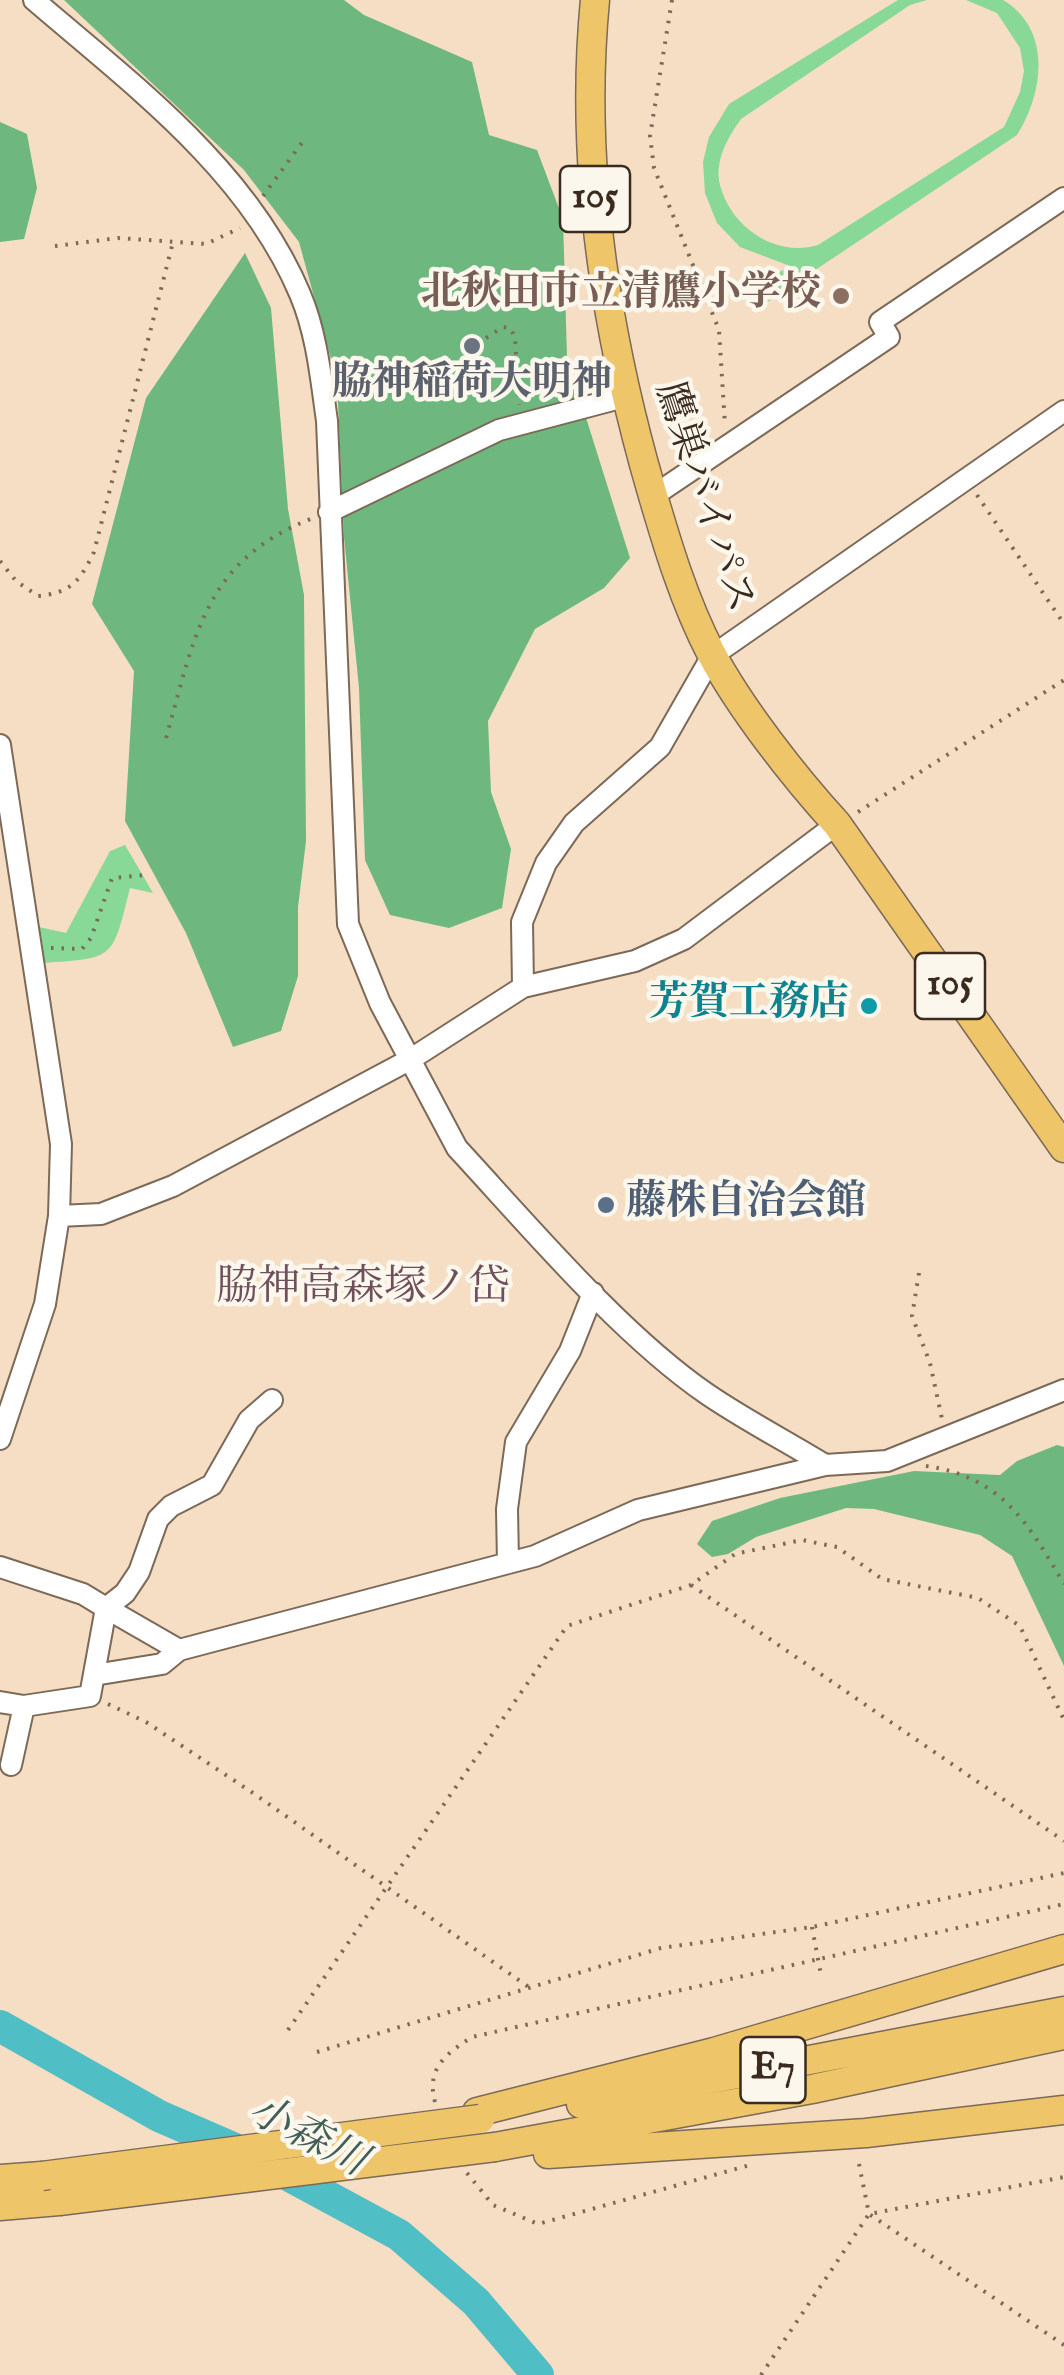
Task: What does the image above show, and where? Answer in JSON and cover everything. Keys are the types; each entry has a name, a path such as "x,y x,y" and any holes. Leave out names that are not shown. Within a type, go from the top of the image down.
{"highway":[{"name":"鷹巣バイパス","path":"595,0 590,83 596,228 624,397 671,558 712,656 805,788 838,824 1064,1148"},
{"path":"479,2116 1064,1949"},
{"name":"E7","path":"0,2179 276,2147 731,2078 1064,2010"},
{"name":"E7","path":"502,2152 1064,2035"},
{"path":"0,2206 502,2152 866,2134 1064,2110"}],"street":[{"path":"34,0 204,152 252,211 301,296 318,353 328,422 348,924 380,1003 457,1148 594,1293 705,1393 825,1465"},
{"path":"653,496 889,336 880,322 1064,198"},
{"path":"330,512 458,447 520,425 624,397"},
{"path":"523,987 522,922 546,862 574,823 660,747 712,656 1064,411"},
{"path":"0,746 61,1144 59,1216 45,1304 0,1439"},
{"path":"59,1216 102,1214 158,1193 411,1060 523,987 635,961 684,938 838,824"},
{"path":"508,1563 507,1509 516,1442 570,1351 594,1293"},
{"path":"0,1702 24,1706 162,1664 178,1650 508,1563 638,1510 825,1465 886,1461 1064,1390"},
{"path":"92,1685 106,1608 125,1592 139,1572 158,1519 170,1506 212,1484 249,1420 272,1400"},
{"path":"0,1567 82,1594 178,1650"},
{"path":"10,1765 24,1706"}],"path":[{"path":"672,0 650,136 654,168 719,330 724,363 721,408 730,444"},
{"path":"55,246 118,238 206,244 235,234 304,140"},
{"path":"0,561 16,581 38,596 61,594 80,581 94,552 173,242"},
{"path":"486,338 503,327 510,328 515,337 520,425"},
{"path":"966,478 1064,624"},
{"path":"166,738 207,606 235,564 283,530 330,512"},
{"path":"838,824 1064,680"},
{"path":"31,947 82,949 90,938 112,878 144,875"},
{"path":"919,1272 912,1316 930,1363 947,1438"},
{"path":"886,1461 956,1470 997,1493 1028,1522 1064,1584"},
{"path":"288,2030 566,1626 692,1586 735,1554 802,1540 837,1547 882,1579 978,1598 1020,1626 1064,1720"},
{"path":"692,1586 1064,1841"},
{"path":"92,1685 388,1884 530,1988"},
{"path":"317,2052 661,1948 812,1927 1064,1872"},
{"path":"438,2115 430,2083 442,2058 472,2037 1064,1904"},
{"path":"812,1927 821,1976"},
{"path":"459,2162 493,2205 538,2224 762,2162"},
{"path":"859,2164 869,2214 1064,2346"},
{"path":"761,2375 869,2214 1064,2177"}],"green space":[{"path":"64,0 344,0 364,15 472,62 489,135 537,150 563,219 567,357 630,558 604,588 535,629 488,721 491,792 511,849 502,908 449,928 390,915 365,860 359,688 344,537 337,381 299,242 244,170"},
{"path":"898,0 927,0 910,5 736,126 723,150 719,176 726,200 745,226 772,243 787,247 818,245 1004,127 1020,92 1024,71 1020,48 997,13 966,0 1003,0 1030,27 1039,63 1026,118 1017,135 760,307 750,289 790,266 740,247 717,223 705,193 703,162 709,137 729,104"},
{"path":"0,122 27,134 37,188 24,239 0,242"},
{"path":"245,253 271,308 288,509 304,595 306,841 298,907 298,976 281,1031 233,1047 186,933 125,821 134,671 92,604 146,398"},
{"path":"125,845 153,893 130,888 114,942 98,956 43,963 39,927 66,933 110,851"},
{"path":"1057,1445 1064,1447 1064,1666 1012,1556 980,1535 874,1509 846,1508 756,1537 728,1554 712,1557 697,1544 712,1521 780,1498 914,1471 1000,1475 1017,1461"}],"waterway":[{"name":"小森川","path":"0,2026 159,2116 260,2160 399,2235 476,2302 538,2375"}],"place":[{"name":"北秋田市立清鷹小学校","path":"841,296"},
{"name":"脇神稲荷大明神","path":"472,346"},
{"name":"芳賀工務店","path":"869,1006"},
{"name":"藤株自治会館","path":"606,1205"}],"district":[{"name":"脇神高森塚ノ岱","path":"363,1290"}]}
